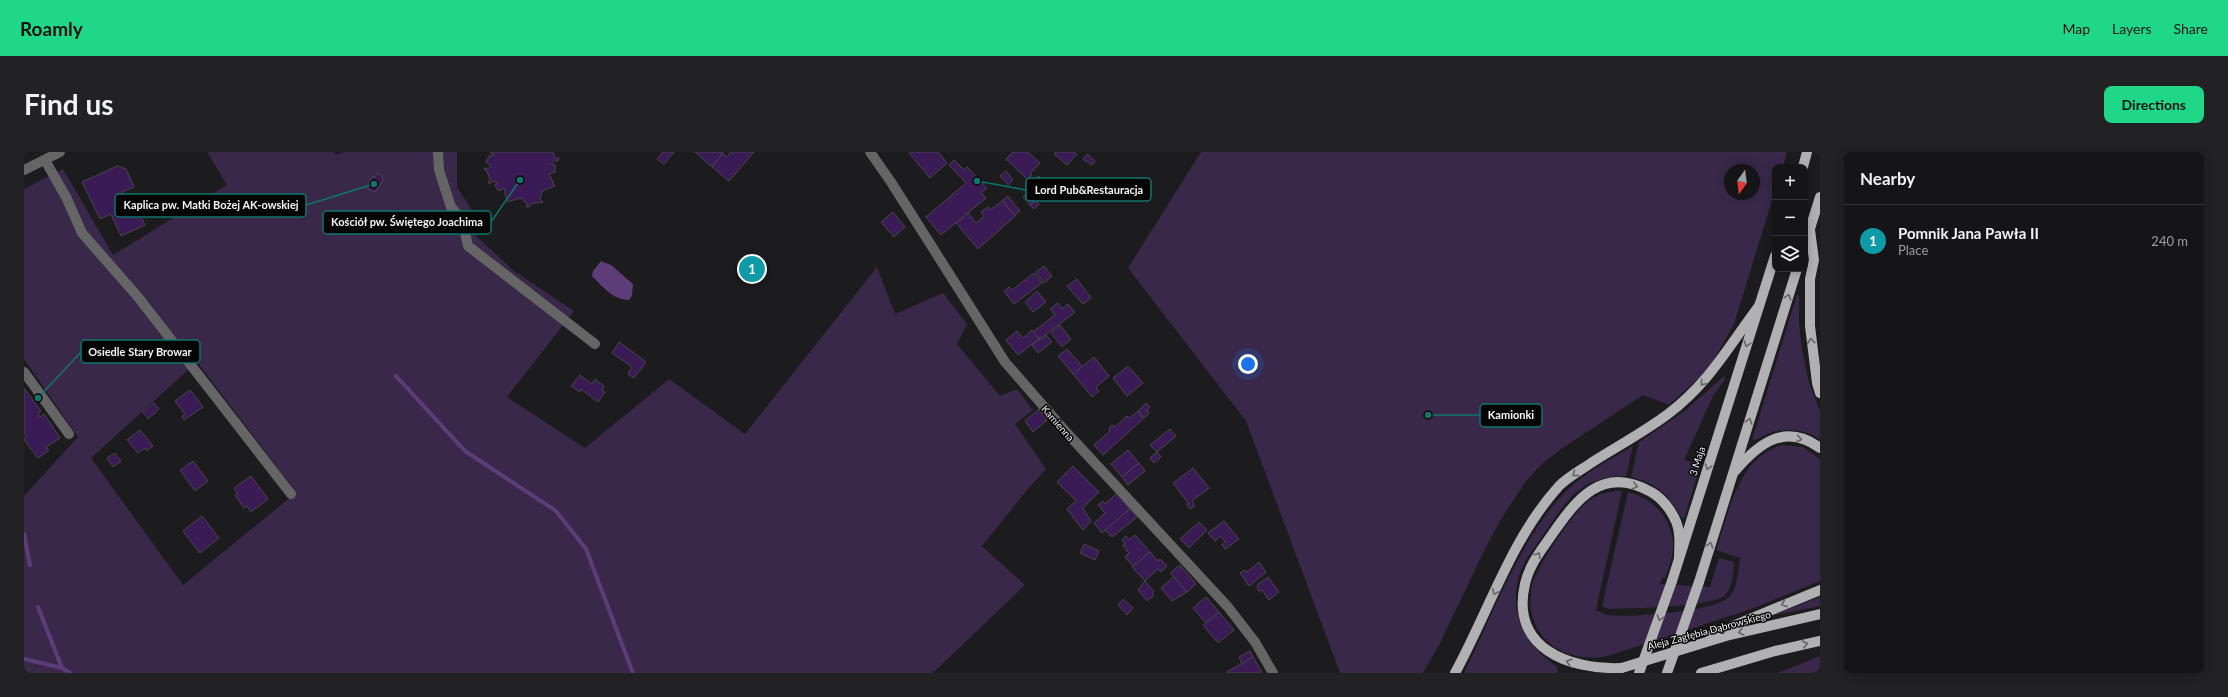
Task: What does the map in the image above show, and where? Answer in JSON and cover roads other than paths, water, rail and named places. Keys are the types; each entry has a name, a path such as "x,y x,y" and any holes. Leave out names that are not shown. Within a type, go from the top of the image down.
{"main road":[{"path":"1803,164 1807,153"},
{"path":"1808,236 1820,197"},
{"path":"1810,230 1814,260 1810,279 1810,326 1817,383 1820,393"},
{"name":"3 Maja","path":"1639,673 1672,581 1772,265"},
{"path":"1666,673 1699,582 1796,272"},
{"path":"1455,673 1524,534 1548,499 1561,484 1577,472 1666,415 1689,397 1714,370 1734,339 1759,306"},
{"path":"1732,474 1753,450 1776,438 1802,438 1820,448"},
{"path":"1621,668 1596,667 1566,661 1544,649 1537,640 1528,624 1523,600 1525,583 1536,558 1577,501 1593,489 1616,483 1646,489 1665,503 1679,532 1679,558"},
{"path":"1685,648 1741,621 1820,590"},
{"name":"Aleja Zagłębia Dąbrowskiego","path":"1605,673 1685,648 1820,614"},
{"path":"1701,673 1776,651 1820,641"}],"street":[{"path":"24,170 60,152"},
{"path":"438,152 439,170 452,207 462,220 468,246 596,344"},
{"name":"Kamienna","path":"870,152 891,182 1005,362 1067,433 1228,607 1255,642 1273,673"},
{"path":"45,160 66,198 82,233 138,297 291,494"},
{"path":"24,372 69,434"}],"waterway":[{"path":"396,376 465,451 556,511 586,549 633,673"},
{"path":"24,534 30,565"},
{"path":"38,607 62,668"},
{"path":"24,659 62,668 70,673"}],"place":[{"name":"Kościół pw. Świętego Joachima","path":"520,180"},
{"name":"Lord Pub&Restauracja","path":"977,181"},
{"name":"Kaplica pw. Matki Bożej AK-owskiej","path":"374,184"},
{"name":"Pomnik Jana Pawła II","path":"752,269"},
{"name":"Osiedle Stary Browar","path":"38,398"},
{"name":"Kamionki","path":"1428,415"}]}
